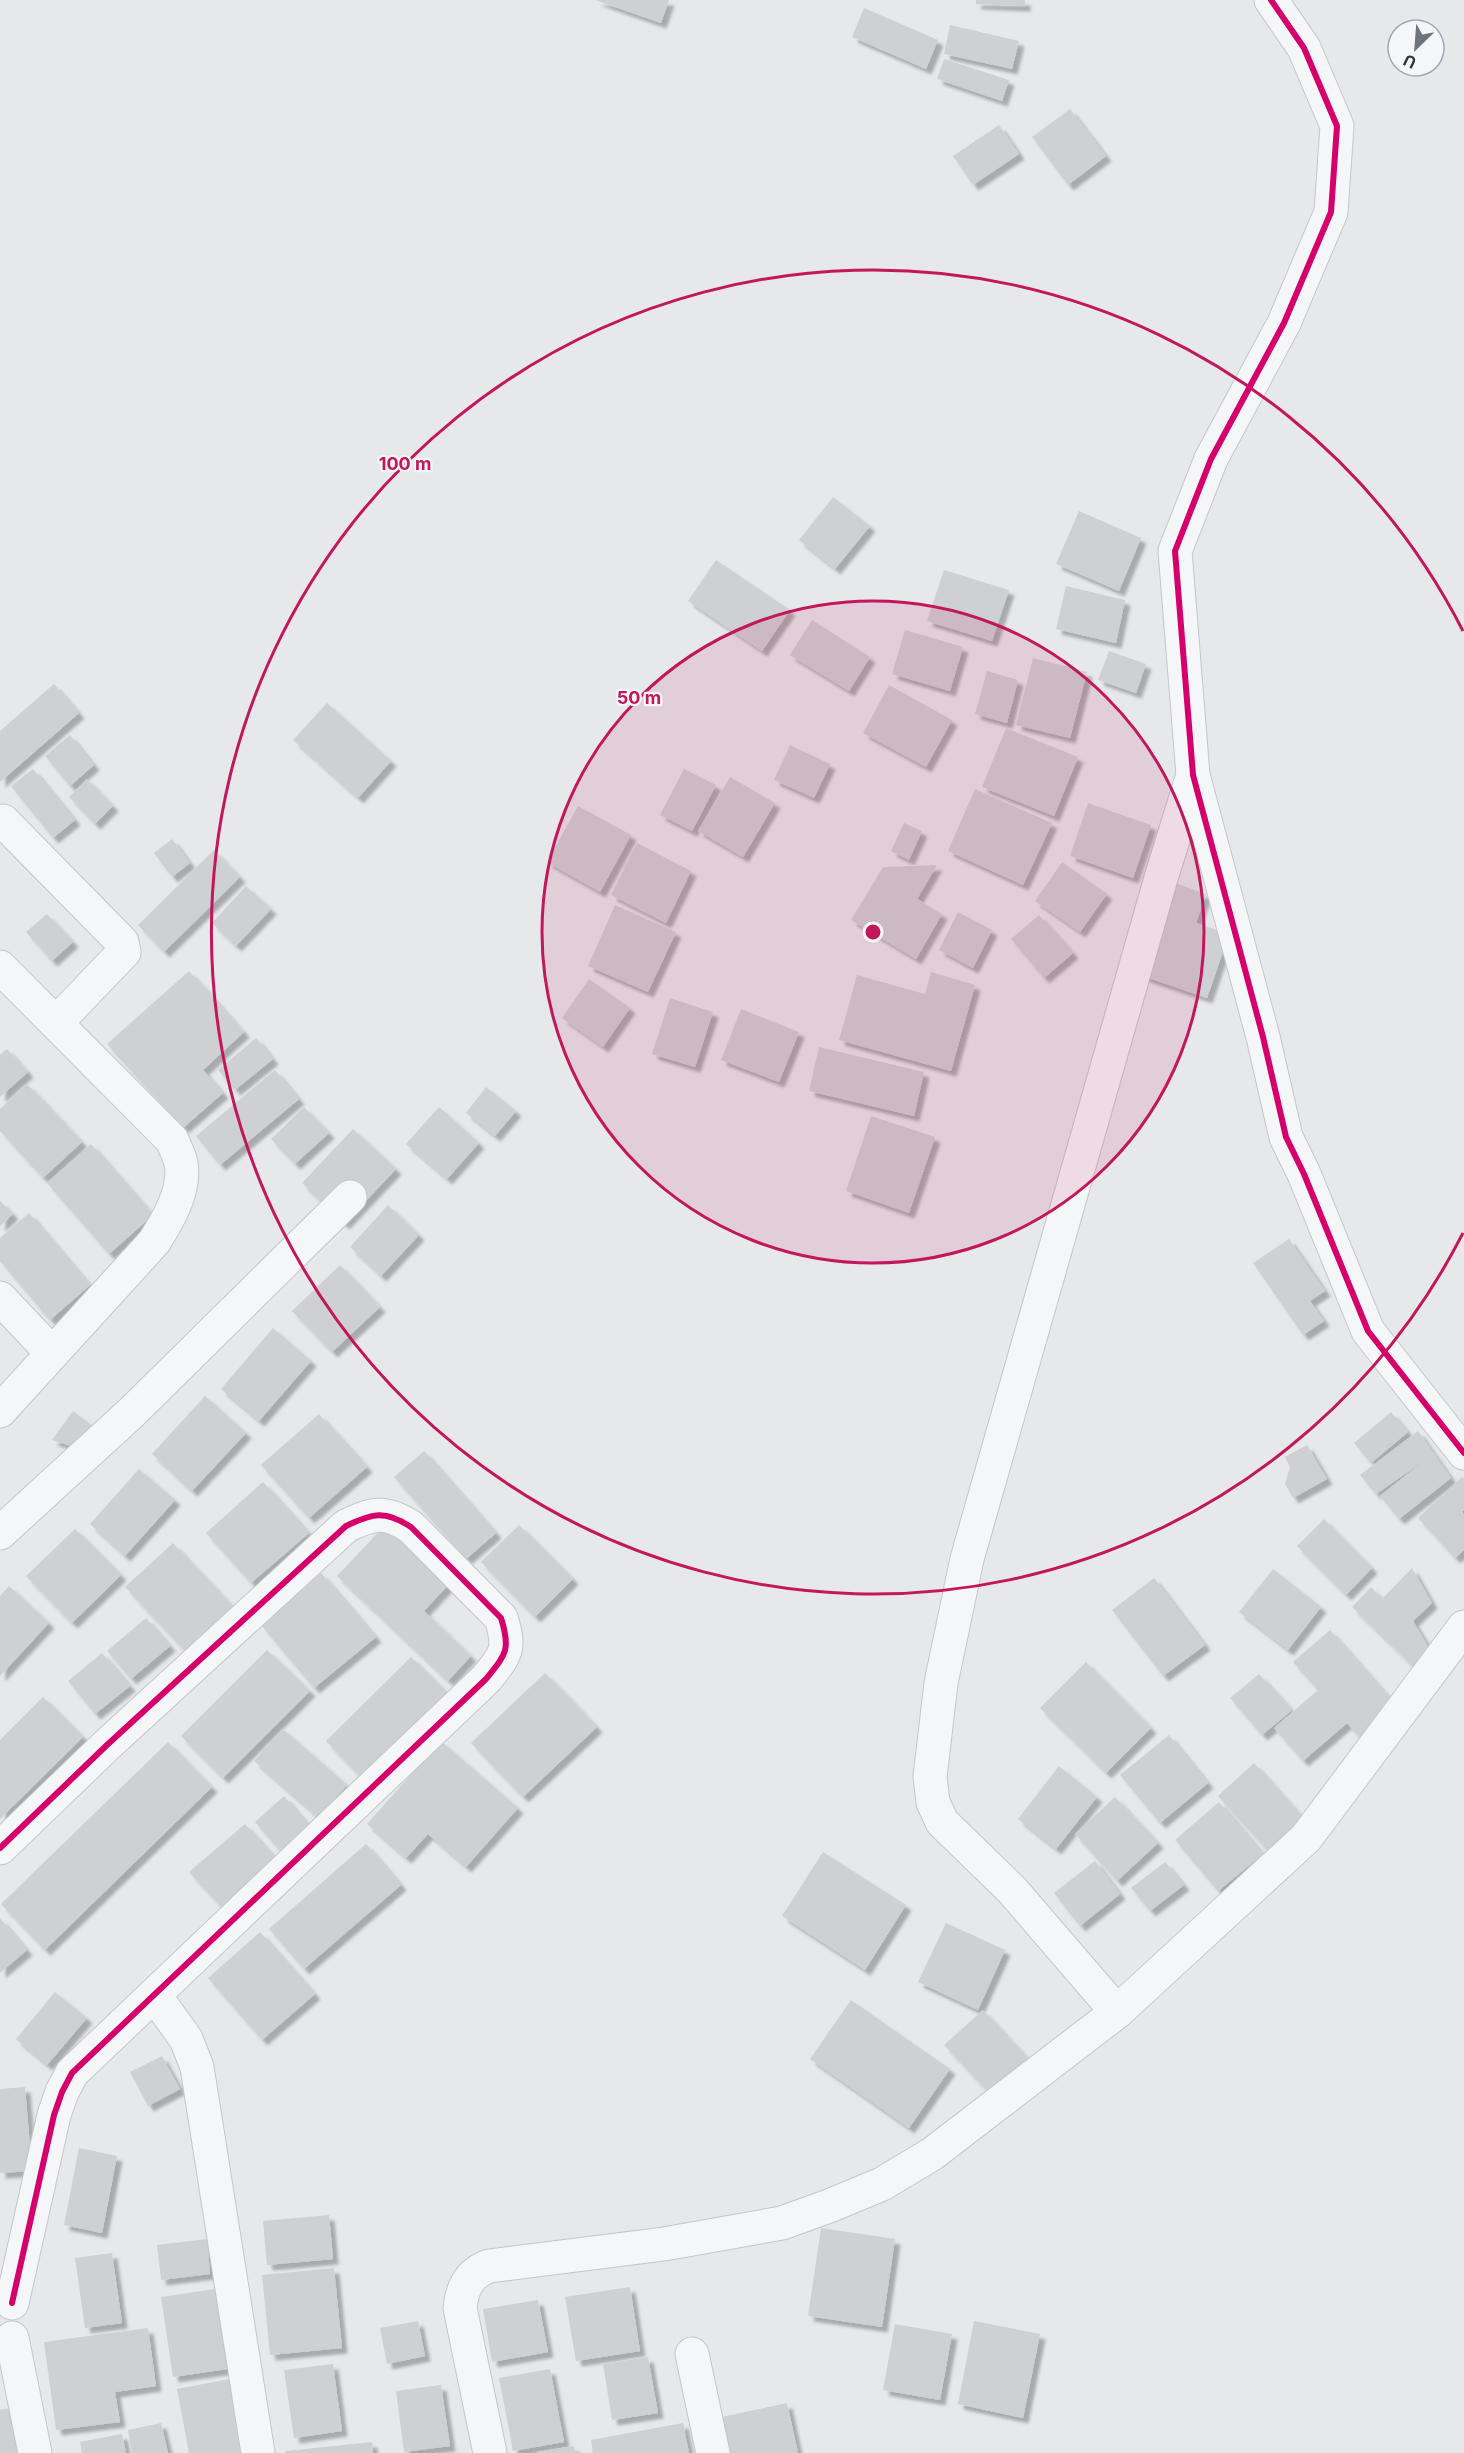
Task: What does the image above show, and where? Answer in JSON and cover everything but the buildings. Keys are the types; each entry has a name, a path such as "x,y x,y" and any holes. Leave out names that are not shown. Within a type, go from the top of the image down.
{"street":[{"path":"1271,0 1304,48 1336,126 1331,212 1284,323 1211,459 1174,551 1193,775 1263,1037 1286,1137 1304,1174 1368,1331 1464,1453"},
{"path":"1117,2012 1012,1890 942,1822 933,1802 930,1777 941,1683 967,1559 1155,900 1193,775"},
{"path":"3,821 122,942 123,952 56,1023"},
{"path":"0,967 172,1140 181,1163 180,1186 169,1217 154,1242 0,1411"},
{"path":"0,1533 131,1413 350,1197"},
{"path":"0,1298 52,1353"},
{"path":"0,1848 108,1743 346,1526 370,1515 395,1516 411,1527 501,1618 507,1636 504,1656 486,1679 72,2073 54,2115 6,2302 6,2346 35,2453"},
{"path":"490,2453 460,2308 461,2296 466,2284 481,2269 489,2266 664,2244 782,2223 882,2184 932,2154 1117,2012 1306,1838 1460,1638"},
{"path":"154,1996 186,2039 197,2067 258,2453"},
{"path":"692,2354 713,2453"}],"cycle path":[{"path":"1271,0 1304,48 1337,126 1331,212 1284,323 1211,459 1175,551 1193,775 1263,1037 1286,1137 1304,1174 1368,1331 1464,1453"},
{"path":"0,1848 108,1744 346,1526 379,1515 394,1518 411,1527 501,1618 506,1638 505,1651 486,1679 72,2073 54,2115 12,2303"}]}
